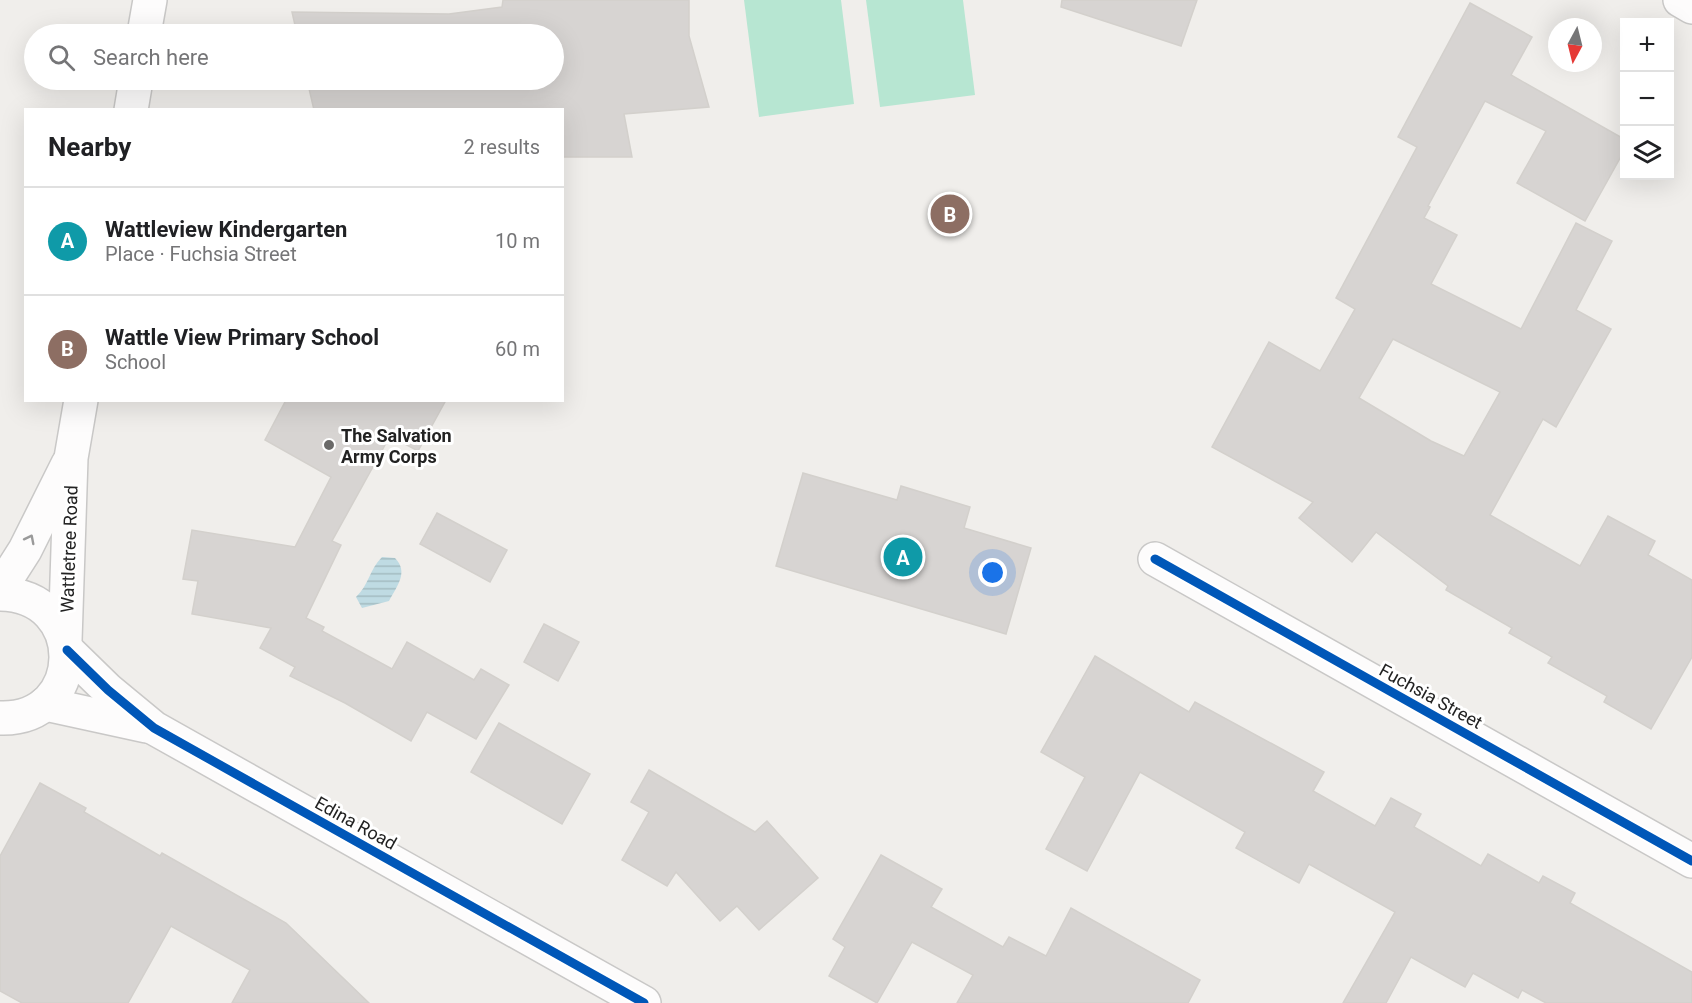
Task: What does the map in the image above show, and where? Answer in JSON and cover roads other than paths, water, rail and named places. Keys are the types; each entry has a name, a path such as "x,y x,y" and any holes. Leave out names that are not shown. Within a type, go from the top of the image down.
{"street":[{"path":"146,24 150,0"},
{"path":"1680,0 1692,7"},
{"path":"131,108 134,90"},
{"name":"Wattletree Road","path":"16,719 63,680 71,458 81,402"},
{"name":"Wattletree Road","path":"0,589 25,550 71,458"},
{"name":"Fuchsia Street","path":"1155,559 1692,861"},
{"name":"Edina Road","path":"0,594 15,594 32,600 59,624 66,645 108,690 154,728 644,1003"},
{"name":"Edina Road","path":"16,719 154,728"}],"water":[{"path":"382,557 395,558 401,569 400,579 389,601 362,608 356,597 364,588 374,567"}],"place":[{"name":"Wattle View Primary School","path":"950,214"},
{"name":"The Salvation Army Corps","path":"329,445"},
{"name":"Wattleview Kindergarten","path":"903,557"}]}
